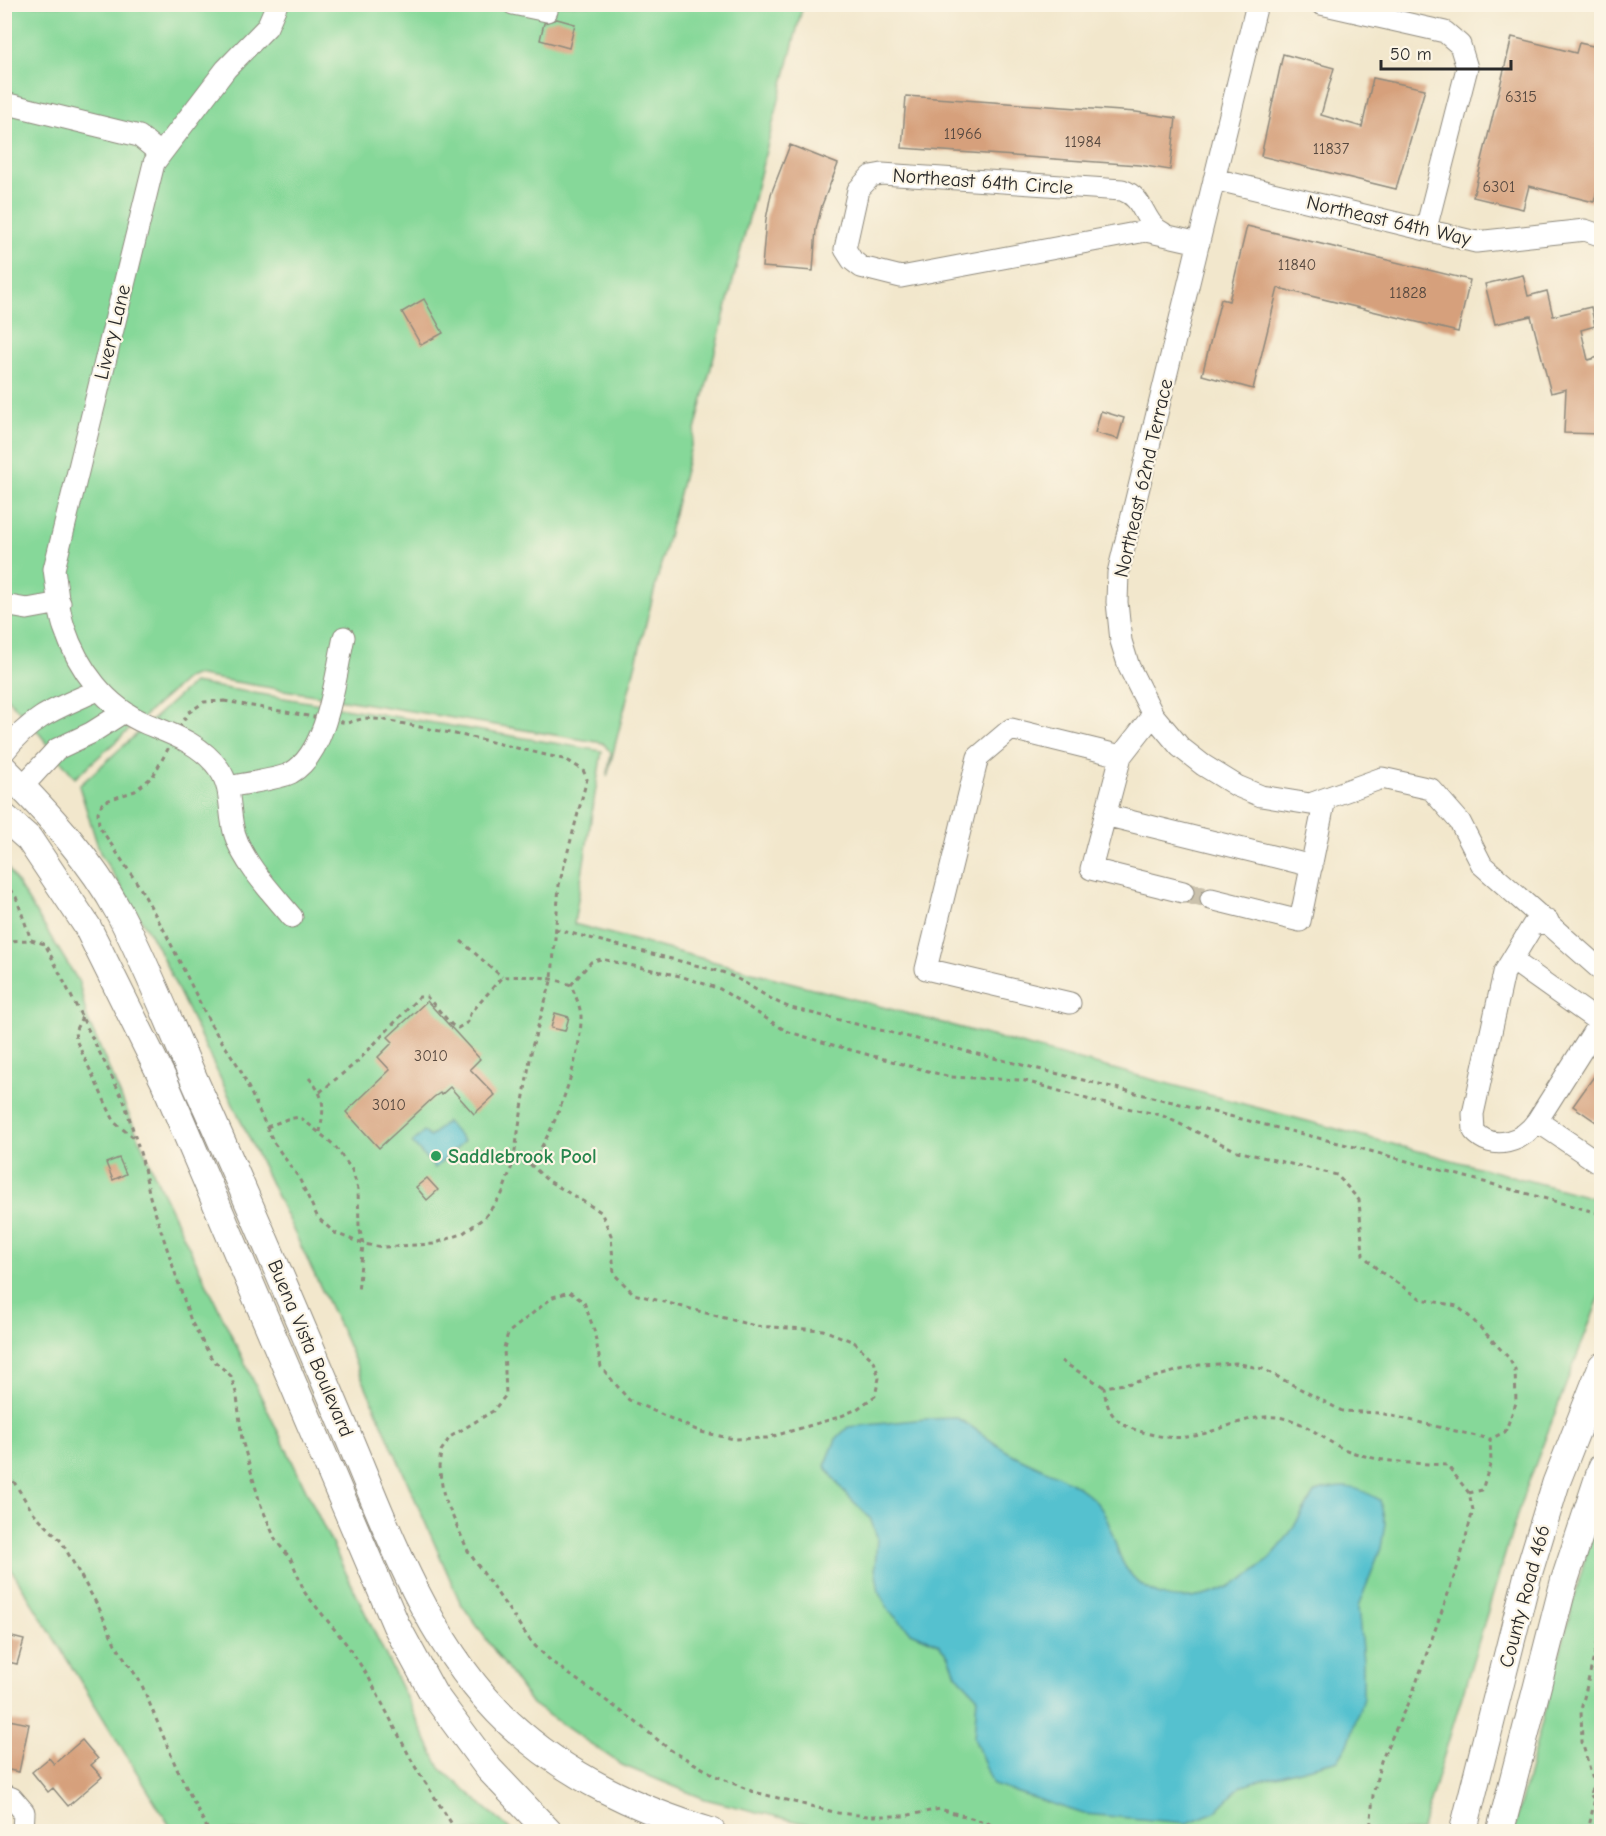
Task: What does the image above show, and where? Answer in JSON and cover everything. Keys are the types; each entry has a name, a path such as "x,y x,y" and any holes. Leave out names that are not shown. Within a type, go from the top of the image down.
{"main road":[{"name":"Buena Vista Boulevard","path":"10,786 73,844 119,913 257,1220 386,1527 435,1629 474,1684 509,1723 576,1776 623,1800 712,1832"},
{"name":"Buena Vista Boulevard","path":"4,817 29,839 87,926 164,1081 396,1625 433,1693 489,1769 549,1832"},
{"name":"County Road 466","path":"1462,1832 1527,1578 1556,1483 1602,1366"},
{"name":"County Road 466","path":"1500,1832 1564,1582 1602,1467"}],"street":[{"path":"513,4 547,11"},
{"name":"Northeast 62nd Terrace","path":"1257,4 1118,573 1117,602 1121,641 1129,667 1153,715 1180,747 1203,765 1237,786 1262,796 1310,804 1382,778 1431,789 1460,822 1482,865 1602,971"},
{"path":"1320,4 1445,32 1460,45 1467,68 1426,229"},
{"name":"Livery Lane","path":"227,787 220,770 205,754 176,734 124,712 98,690 81,664 64,627 54,569 154,163 226,69 267,27 280,6"},
{"path":"4,103 139,136 161,154"},
{"name":"Northeast 64th Circle","path":"1163,233 1149,222 1137,198 1122,190 882,174 871,176 858,190 845,249 861,267 908,278 1146,231 1163,233 1199,243"},
{"name":"Northeast 64th Way","path":"1214,179 1476,242 1586,230 1602,236"},
{"path":"4,605 27,609 60,603"},
{"path":"292,917 260,879 235,836 227,787 291,773 311,753 326,720 344,637"},
{"path":"4,752 21,730 42,715 98,690"},
{"path":"10,786 57,749 91,733 124,712"},
{"path":"1153,715 1121,756 1091,869 1183,892"},
{"path":"1070,1004 926,969 978,757 1011,729 1121,756"},
{"path":"1211,899 1300,921 1325,798"},
{"path":"1106,815 1312,866"},
{"path":"1512,960 1600,1023 1529,1132 1514,1141 1495,1142 1479,1137 1474,1131 1473,1114 1504,974 1512,960 1533,925 1548,921"},
{"name":"Northeast 62nd Terrace","path":"1548,921 1602,952"},
{"path":"1537,1121 1602,1165"},
{"path":"4,1795 12,1798 24,1812 23,1832"}],"path":[{"path":"225,701 326,720 347,723 365,718 385,720 567,760 583,770 588,778 585,796 559,885 552,978 532,1047 513,1163 502,1194 485,1217 462,1233 433,1244 383,1247 363,1244 335,1233 318,1218 299,1178 274,1143 239,1068 211,1025 165,932 139,886 99,826 98,812 103,802 135,791 153,776 188,713 204,702 225,701"},
{"path":"4,883 16,897 31,940"},
{"path":"555,929 722,972 744,980 770,1000 791,1008 1359,1149 1602,1214"},
{"path":"4,941 31,940 45,944 124,1101 150,1197 191,1321 212,1359 231,1376 237,1396 242,1440 260,1503 276,1541 291,1559 305,1593 348,1646 369,1678 414,1765 457,1832"},
{"path":"461,941 502,977"},
{"path":"571,985 591,962 601,959 680,976 720,989 786,1031 950,1077 1022,1080 1097,1102 1161,1115 1237,1151 1337,1175 1359,1200 1363,1255 1378,1270 1421,1299 1457,1306 1472,1319 1515,1369 1517,1380 1512,1418 1505,1432 1490,1439 1380,1413 1342,1411 1263,1369 1236,1363 1205,1364 1132,1383 1104,1387 1061,1361"},
{"path":"320,1092 357,1062 419,997 427,997 452,1025 459,1028 468,1022 470,1014 502,977 529,975 552,978 571,985 579,1003 581,1017 569,1082 550,1134 530,1164"},
{"path":"82,1017 75,1031 76,1040 115,1123 134,1138"},
{"path":"309,1078 324,1101 320,1132"},
{"path":"267,1127 287,1119 300,1118 334,1145 352,1170 358,1189 358,1226 363,1244 358,1292"},
{"path":"513,1163 530,1164 547,1180 601,1212 610,1235 614,1274 634,1294 755,1326 823,1330 854,1342 874,1361 879,1378 875,1396 857,1409 839,1417 767,1438 723,1437 700,1432 629,1400 601,1367 594,1330 584,1302 569,1292 554,1298 527,1316 508,1333 504,1348 506,1395 493,1411 450,1437 441,1451 439,1467 444,1497 468,1551 532,1643 552,1662 632,1719 669,1749 716,1776 745,1788 807,1806 868,1816 903,1816 940,1809 988,1823 1000,1832"},
{"path":"1104,1387 1105,1399 1112,1416 1120,1425 1151,1435 1173,1438 1193,1436 1255,1418 1282,1418 1301,1423 1342,1448 1379,1461 1447,1465 1470,1493 1473,1510 1460,1560 1417,1682 1381,1761 1372,1795 1370,1832"},
{"path":"1470,1493 1482,1490 1491,1462 1490,1439"},
{"path":"4,1466 32,1511 61,1540 99,1608 115,1644 141,1683 177,1769 209,1832"},
{"path":"1588,1832 1595,1798 1601,1794 1600,1789 1595,1787 1582,1743 1581,1710 1602,1624"},
{"path":"1595,1787 1590,1793 1595,1798"}],"green space":[{"path":"4,5 803,5 607,777 611,753 603,743 194,675 187,678 75,778 29,721 5,696"},
{"path":"193,683 602,751 574,924 1601,1200 1601,1293 1521,1502 1421,1831 835,1831 705,1799 622,1765 532,1704 460,1602 342,1332 156,944 100,853 79,786"},
{"path":"4,862 79,982 87,1018 160,1187 440,1768 512,1831 173,1831 11,1569 4,1541"},
{"path":"1601,1497 1601,1831 1513,1832"}],"water":[{"name":"Saddlebrook Pool","path":"446,1122 464,1141 435,1168 412,1143 424,1132 430,1137"},
{"path":"957,1418 1010,1453 1066,1480 1086,1493 1102,1509 1126,1568 1142,1585 1161,1595 1182,1598 1203,1596 1224,1589 1245,1578 1278,1549 1315,1492 1349,1487 1380,1500 1385,1523 1381,1548 1358,1607 1363,1661 1363,1698 1349,1742 1338,1760 1242,1785 1215,1812 1187,1823 1084,1814 993,1785 974,1738 977,1696 956,1674 949,1656 937,1643 911,1632 890,1612 879,1592 875,1568 877,1537 870,1518 843,1491 825,1466 836,1439 848,1427"}],"building":[{"path":"557,19 575,24 569,48 540,40 544,23"},
{"path":"1512,37 1576,53 1579,43 1602,48 1602,171 1594,202 1529,186 1523,209 1473,197"},
{"path":"1283,54 1334,68 1321,115 1362,127 1373,78 1425,89 1396,189 1261,156"},
{"path":"906,96 1136,112 1176,118 1170,170 1139,165 902,148"},
{"path":"790,145 838,164 822,205 816,229 813,271 762,267 766,219 771,194"},
{"path":"1247,226 1470,280 1458,332 1278,288 1253,389 1202,375 1221,299 1229,301"},
{"path":"1523,275 1528,296 1547,291 1553,316 1591,307 1595,326 1581,330 1588,360 1602,356 1602,434 1564,433 1566,389 1551,393 1531,316 1495,324 1485,284"},
{"path":"424,299 443,333 421,345 402,312"},
{"path":"1101,411 1124,418 1118,439 1095,433"},
{"path":"427,1001 480,1059 470,1069 495,1095 474,1114 450,1087 441,1095 440,1093 434,1097 379,1148 346,1112 390,1070 378,1057 393,1042 388,1037"},
{"path":"555,1013 569,1017 565,1031 551,1028"},
{"path":"1602,1065 1602,1126 1573,1106"},
{"path":"119,1158 126,1174 113,1180 106,1163"},
{"path":"427,1178 438,1190 427,1200 416,1187"},
{"path":"4,1635 24,1640 17,1664 4,1661"},
{"path":"4,1719 29,1724 19,1772 4,1769"},
{"path":"82,1740 98,1759 91,1765 102,1777 68,1806 53,1788 48,1792 32,1772 49,1758 54,1764"}],"tunnel":[{"path":"1183,892 1211,899"}],"place":[{"name":"Saddlebrook Pool","path":"436,1156"}]}
